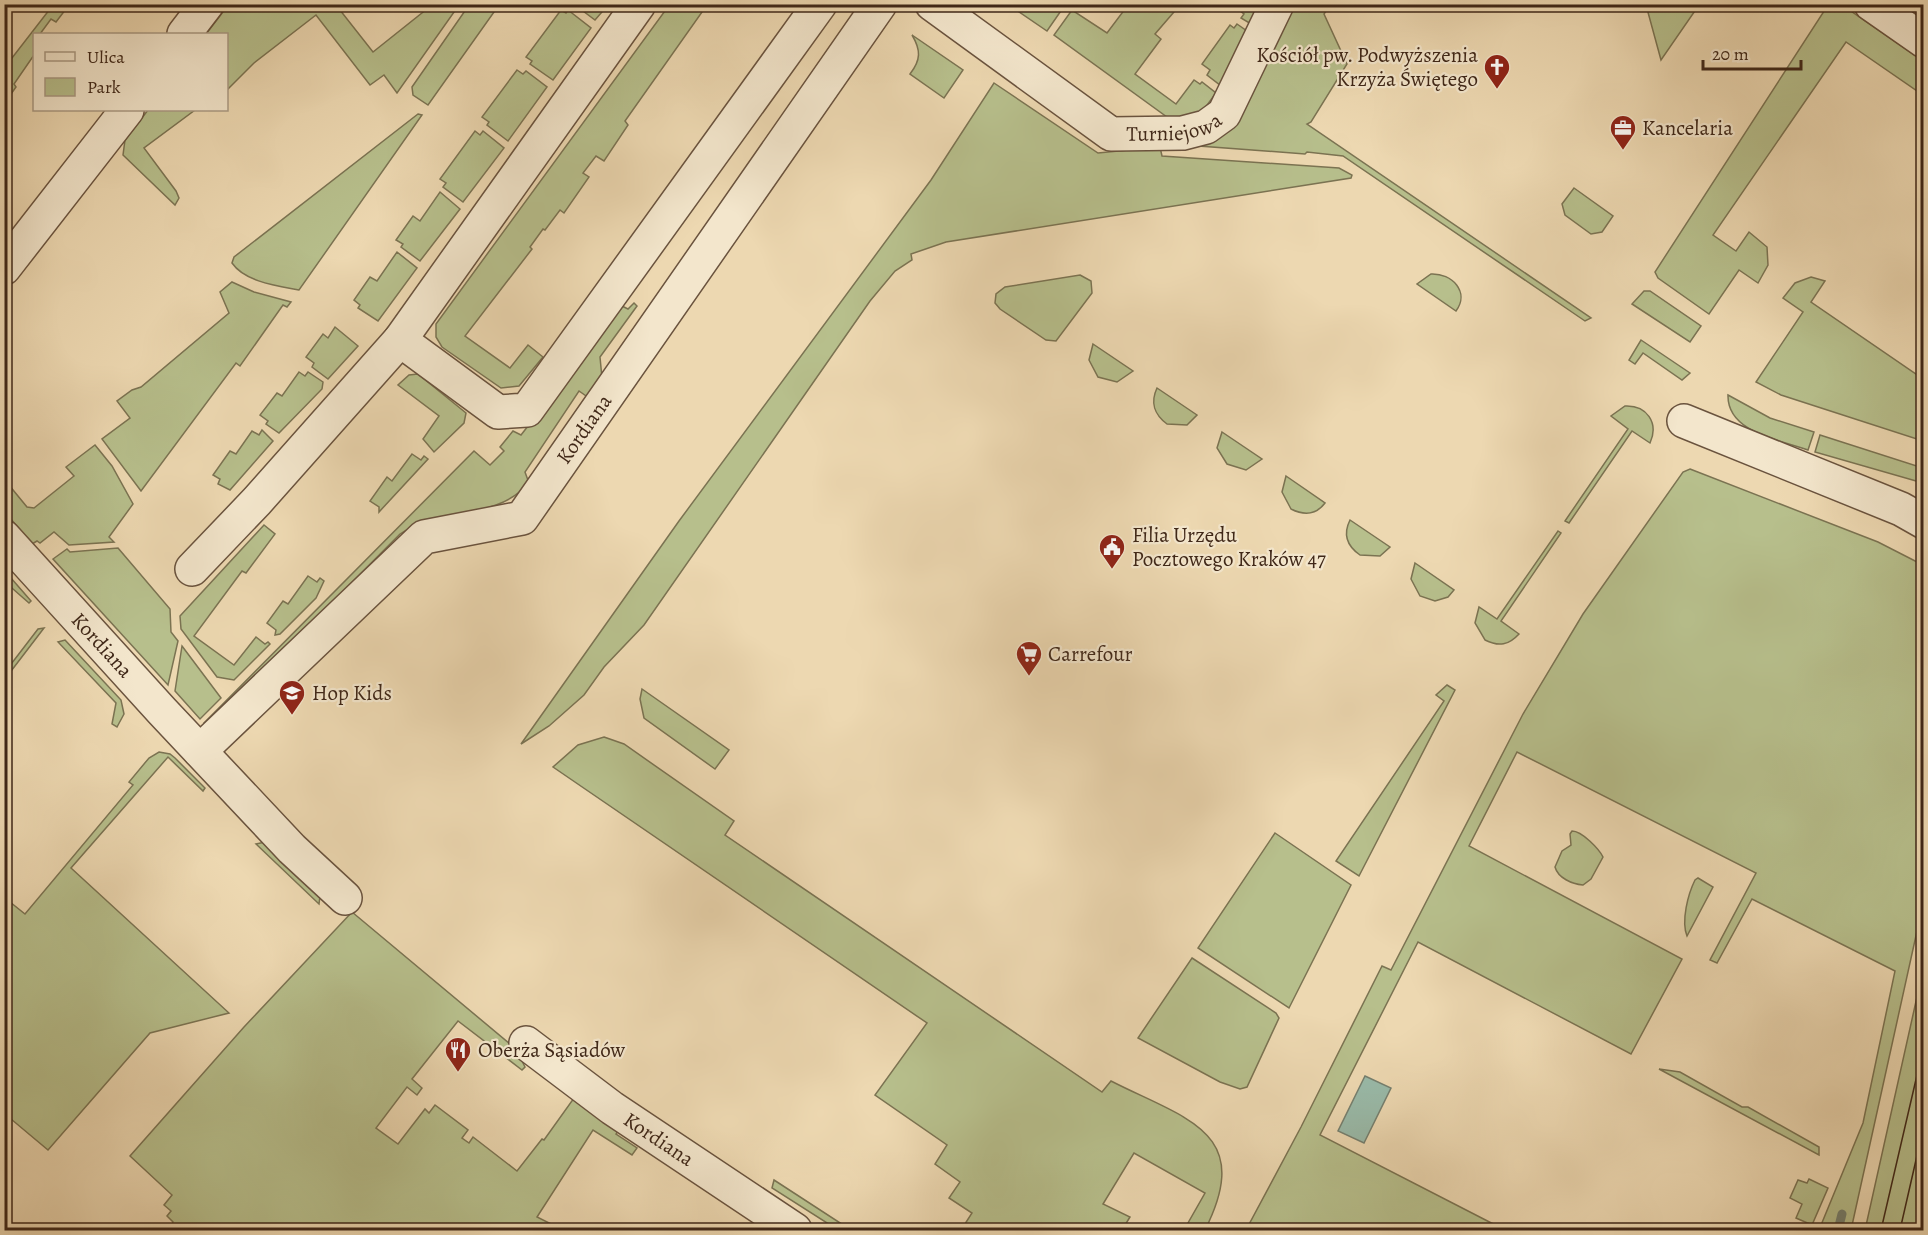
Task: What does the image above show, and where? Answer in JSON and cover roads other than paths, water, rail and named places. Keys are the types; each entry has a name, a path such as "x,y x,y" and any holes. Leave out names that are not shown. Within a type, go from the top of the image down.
{"street":[{"path":"185,33 207,4"},
{"path":"192,569 257,501 400,340 639,4"},
{"path":"400,340 498,412 526,410 820,4"},
{"name":"Kordiana","path":"200,751 424,537 522,519 880,4"},
{"name":"Turniejowa","path":"932,4 1111,134 1183,133 1206,127 1224,114 1277,4"},
{"path":"1870,4 1923,41"},
{"path":"4,268 126,111"},
{"path":"1684,421 1916,514"},
{"name":"Kordiana","path":"4,537 292,849 345,898"},
{"name":"Kordiana","path":"526,1043 612,1108 795,1230"}],"waterway":[{"path":"1838,1230 1842,1214"}],"tram line":[{"path":"1881,1230 1924,1045"},
{"path":"1900,1230 1924,1125"}],"place":[{"name":"Kościół pw. Podwyższenia Krzyża Świętego","path":"1497,90"},
{"name":"Kancelaria","path":"1623,151"},
{"name":"Filia Urzędu Pocztowego Kraków 47","path":"1112,570"},
{"name":"Carrefour","path":"1029,677"},
{"name":"Hop Kids","path":"292,716"},
{"name":"Oberża Sąsiadów","path":"458,1073"}]}
